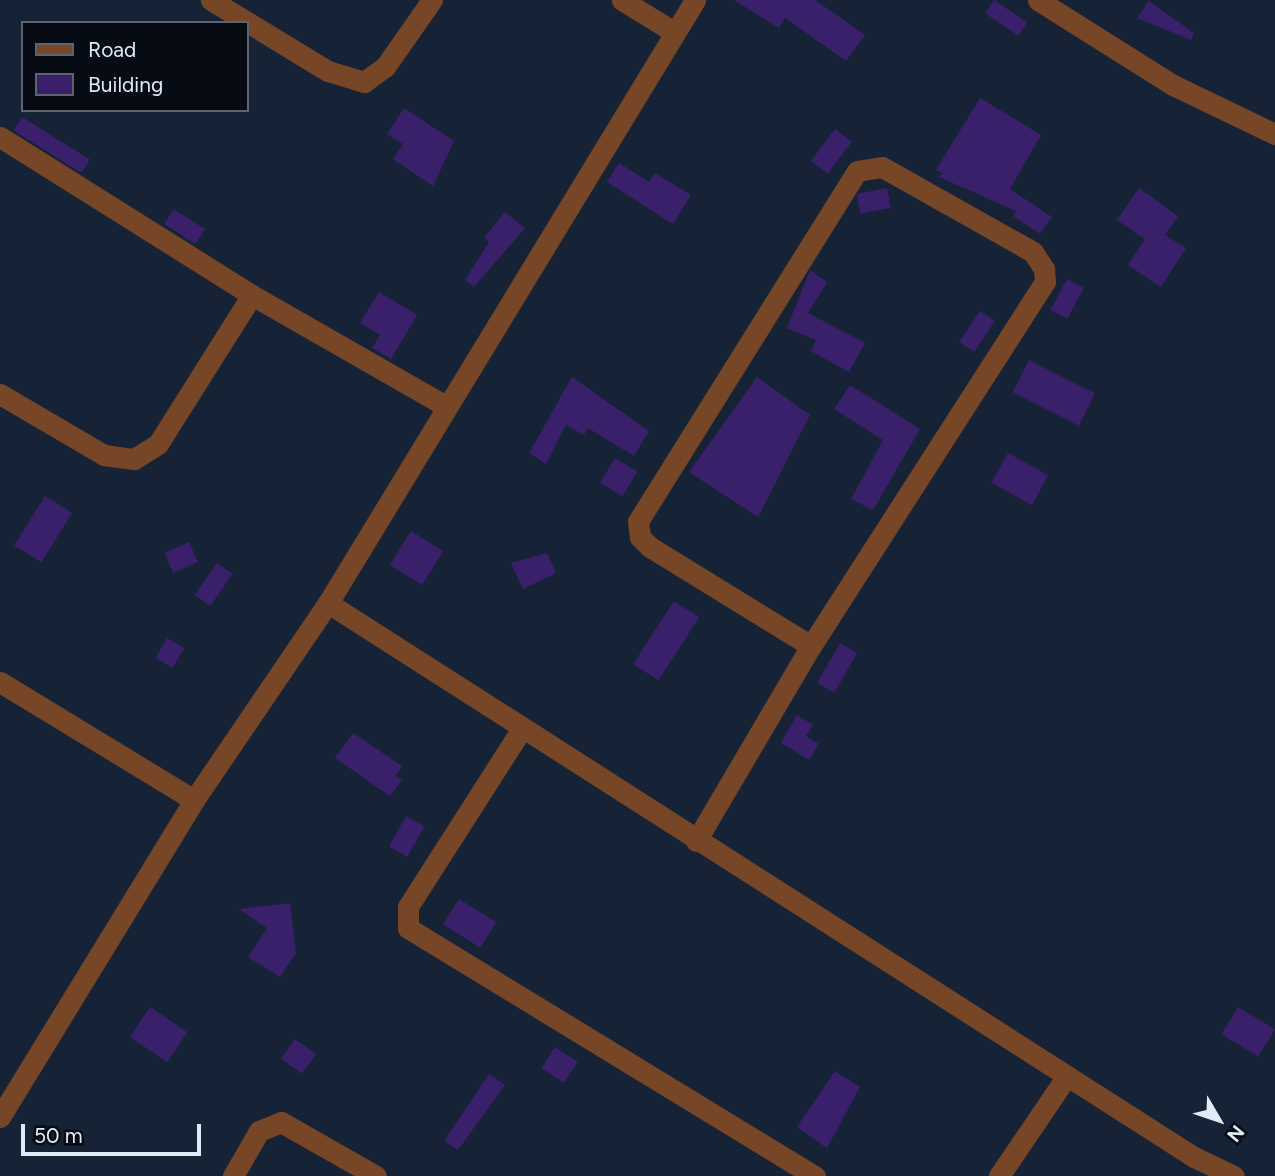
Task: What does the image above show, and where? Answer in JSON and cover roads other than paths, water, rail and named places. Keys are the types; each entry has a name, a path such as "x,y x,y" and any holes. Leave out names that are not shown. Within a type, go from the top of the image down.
{"street":[{"path":"211,0 246,21"},
{"path":"248,22 328,71 364,82 385,67 432,0"},
{"path":"622,0 674,32"},
{"path":"0,1117 194,800 328,603 695,0"},
{"path":"1046,2 1172,85 1275,134"},
{"path":"0,137 252,295 446,406"},
{"path":"696,841 811,646 1045,282 1044,269 1033,252 882,167 857,171 638,522 640,537 650,547 811,646"},
{"path":"0,394 104,455 134,459 158,443 252,295"},
{"path":"328,603 521,730 1194,1157 1234,1176"},
{"path":"0,682 194,800"},
{"path":"521,730 408,907 408,928 815,1176"},
{"path":"999,1176 1067,1076"},
{"path":"233,1176 259,1131 281,1122 376,1176"}]}
